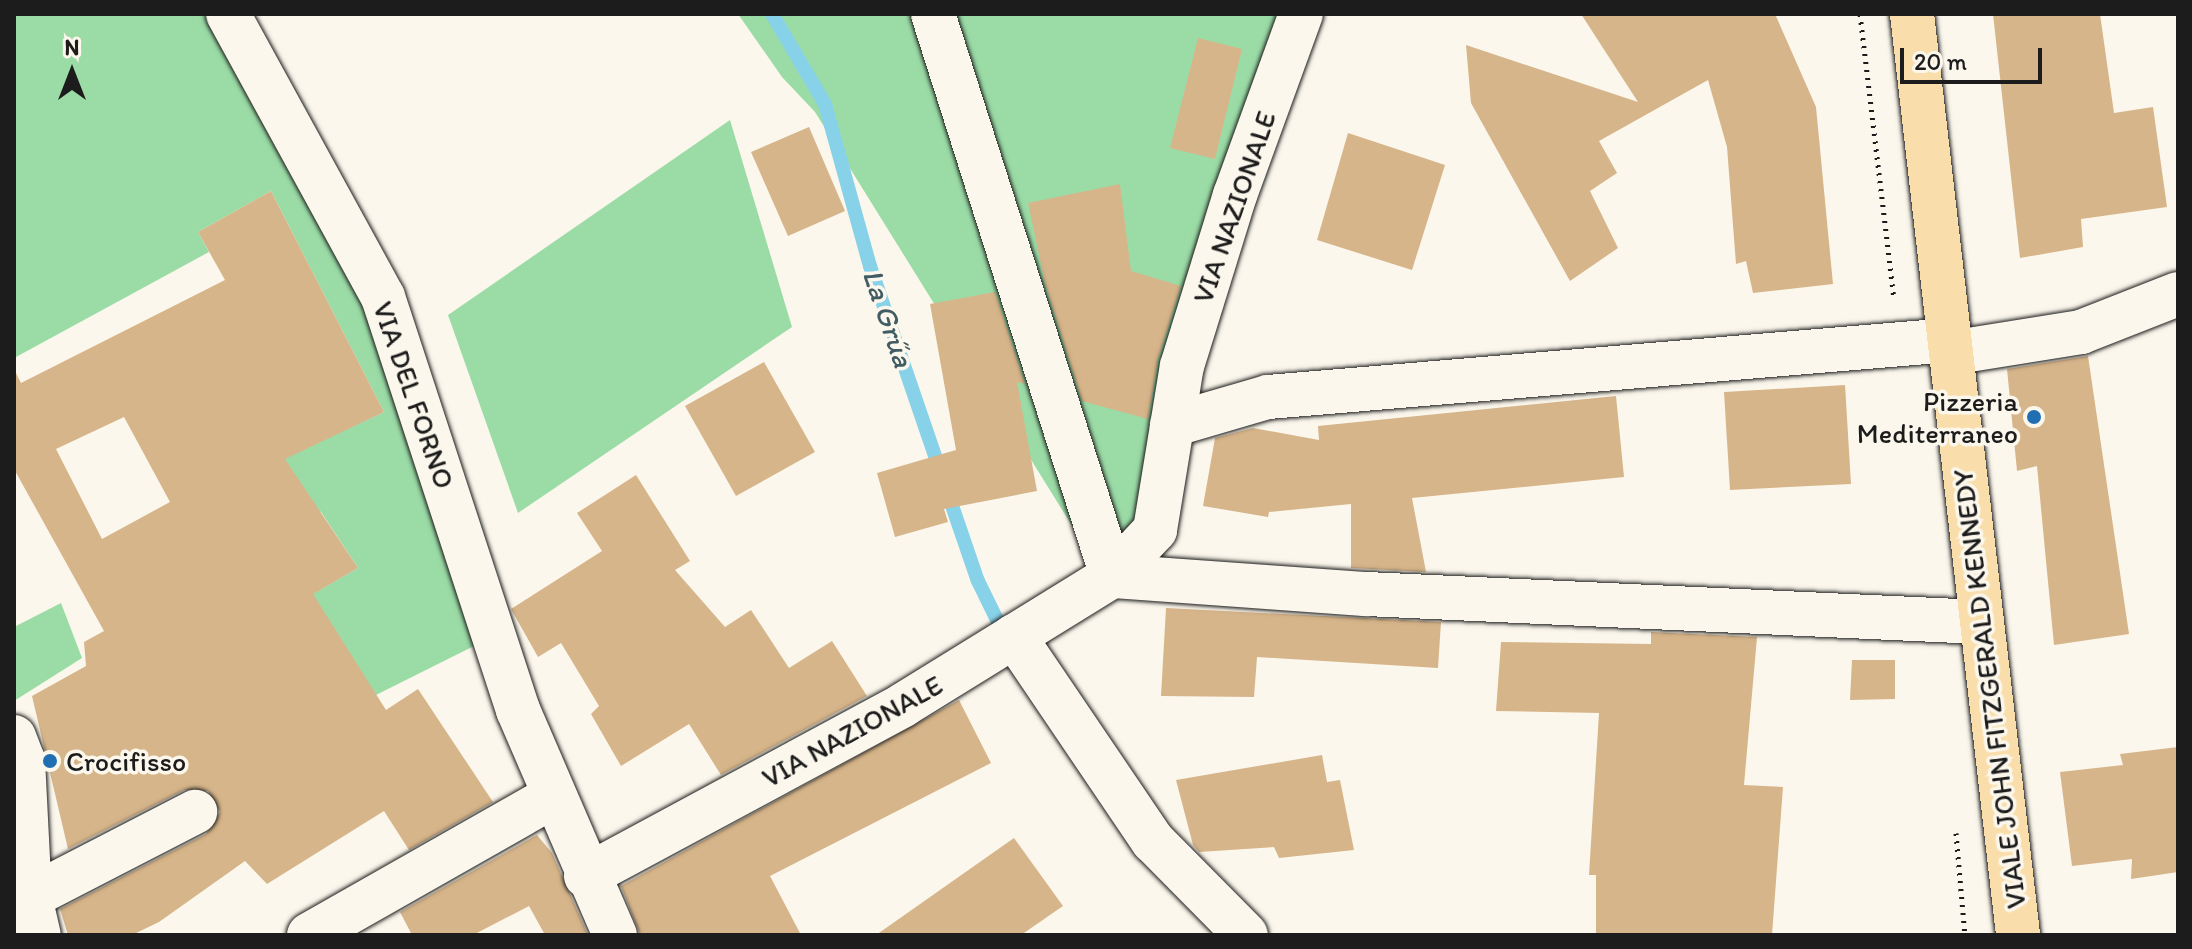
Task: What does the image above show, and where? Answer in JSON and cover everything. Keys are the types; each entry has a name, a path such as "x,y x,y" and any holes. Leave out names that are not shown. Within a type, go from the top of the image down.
{"main road":[{"name":"VIALE JOHN FITZGERALD KENNEDY","path":"1912,14 2018,935"}],"street":[{"name":"VIA DEL FORNO","path":"228,14 383,297 552,797 615,935"},
{"path":"933,14 1112,576 1366,594 1981,622"},
{"name":"VIA NAZIONALE","path":"586,876 903,705 1112,576 1155,530 1182,366 1214,263 1301,14"},
{"path":"1172,425 1268,397 1949,346 2081,332 2178,294"},
{"path":"1014,636 1153,841 1246,935"},
{"path":"14,737 23,760 35,916 195,812"},
{"path":"309,935 552,797"}],"green space":[{"path":"14,14 219,14 372,301 478,644 376,695 307,597 358,568 321,512 256,471 384,412 271,191 198,232 209,252 16,357"},
{"path":"738,14 929,14 1102,574 815,112 782,77"},
{"path":"939,14 1289,14 1156,475 1115,560"},
{"path":"730,120 792,327 518,513 448,315"},
{"path":"61,603 82,658 14,701 14,627"}],"building":[{"path":"1581,14 1775,14 1816,107 1833,284 1753,293 1746,261 1736,264 1727,147 1708,80 1599,141 1617,173 1590,191 1618,248 1570,281 1471,103 1466,45 1638,102"},
{"path":"1993,14 2100,14 2114,113 2153,107 2167,207 2081,219 2083,247 2020,258"},
{"path":"1198,38 1242,49 1215,159 1170,148"},
{"path":"809,127 845,211 788,236 751,152"},
{"path":"1348,133 1445,165 1412,270 1317,240"},
{"path":"1120,184 1131,271 1181,286 1158,359 1148,419 1082,401 1045,283 1028,203"},
{"path":"271,191 384,412 285,459 358,568 313,594 386,710 418,689 493,802 409,850 384,811 267,884 245,861 159,922 132,935 68,935 60,909 206,834 220,812 208,791 184,790 68,849 32,696 86,666 84,642 104,631 14,469 14,369 21,383 225,280 198,232","holes":["124,417 170,502 102,539 56,449"]},
{"path":"995,292 1025,384 1017,382 1037,491 944,509 948,522 895,537 877,473 956,450 930,304"},
{"path":"2088,356 2129,634 2054,645 2037,466 2017,471 2007,369"},
{"path":"764,362 815,452 736,496 685,406"},
{"path":"1845,385 1851,484 1730,490 1724,392"},
{"path":"1616,396 1624,477 1412,498 1426,572 1351,568 1351,504 1269,512 1268,517 1203,506 1215,438 1253,428 1319,440 1318,426"},
{"path":"636,475 690,561 675,570 725,627 751,610 789,668 832,641 867,696 721,775 689,724 621,766 591,714 599,706 561,643 538,657 511,609 602,551 577,513"},
{"path":"1166,608 1441,622 1438,668 1257,657 1254,697 1161,696"},
{"path":"1651,632 1757,637 1744,785 1783,787 1772,935 1596,935 1596,875 1589,875 1599,713 1496,711 1501,642 1651,644"},
{"path":"1852,660 1895,660 1895,699 1850,700"},
{"path":"959,700 991,763 770,876 801,935 640,935 621,886"},
{"path":"2178,747 2178,872 2131,879 2132,859 2072,866 2060,772 2123,765 2120,754"},
{"path":"1322,755 1327,782 1340,780 1354,850 1279,858 1274,847 1199,852 1193,845 1176,780"},
{"path":"537,835 552,853 588,935 545,935 529,906 473,935 412,935 400,912"},
{"path":"1014,838 1063,906 1021,935 876,935"}],"waterway":[{"name":"La Grűa","path":"772,14 825,104 870,266 978,581 1000,626"}],"place":[{"name":"Pizzeria Mediterraneo","path":"2034,417"},
{"name":"Crocifisso","path":"50,761"}]}
